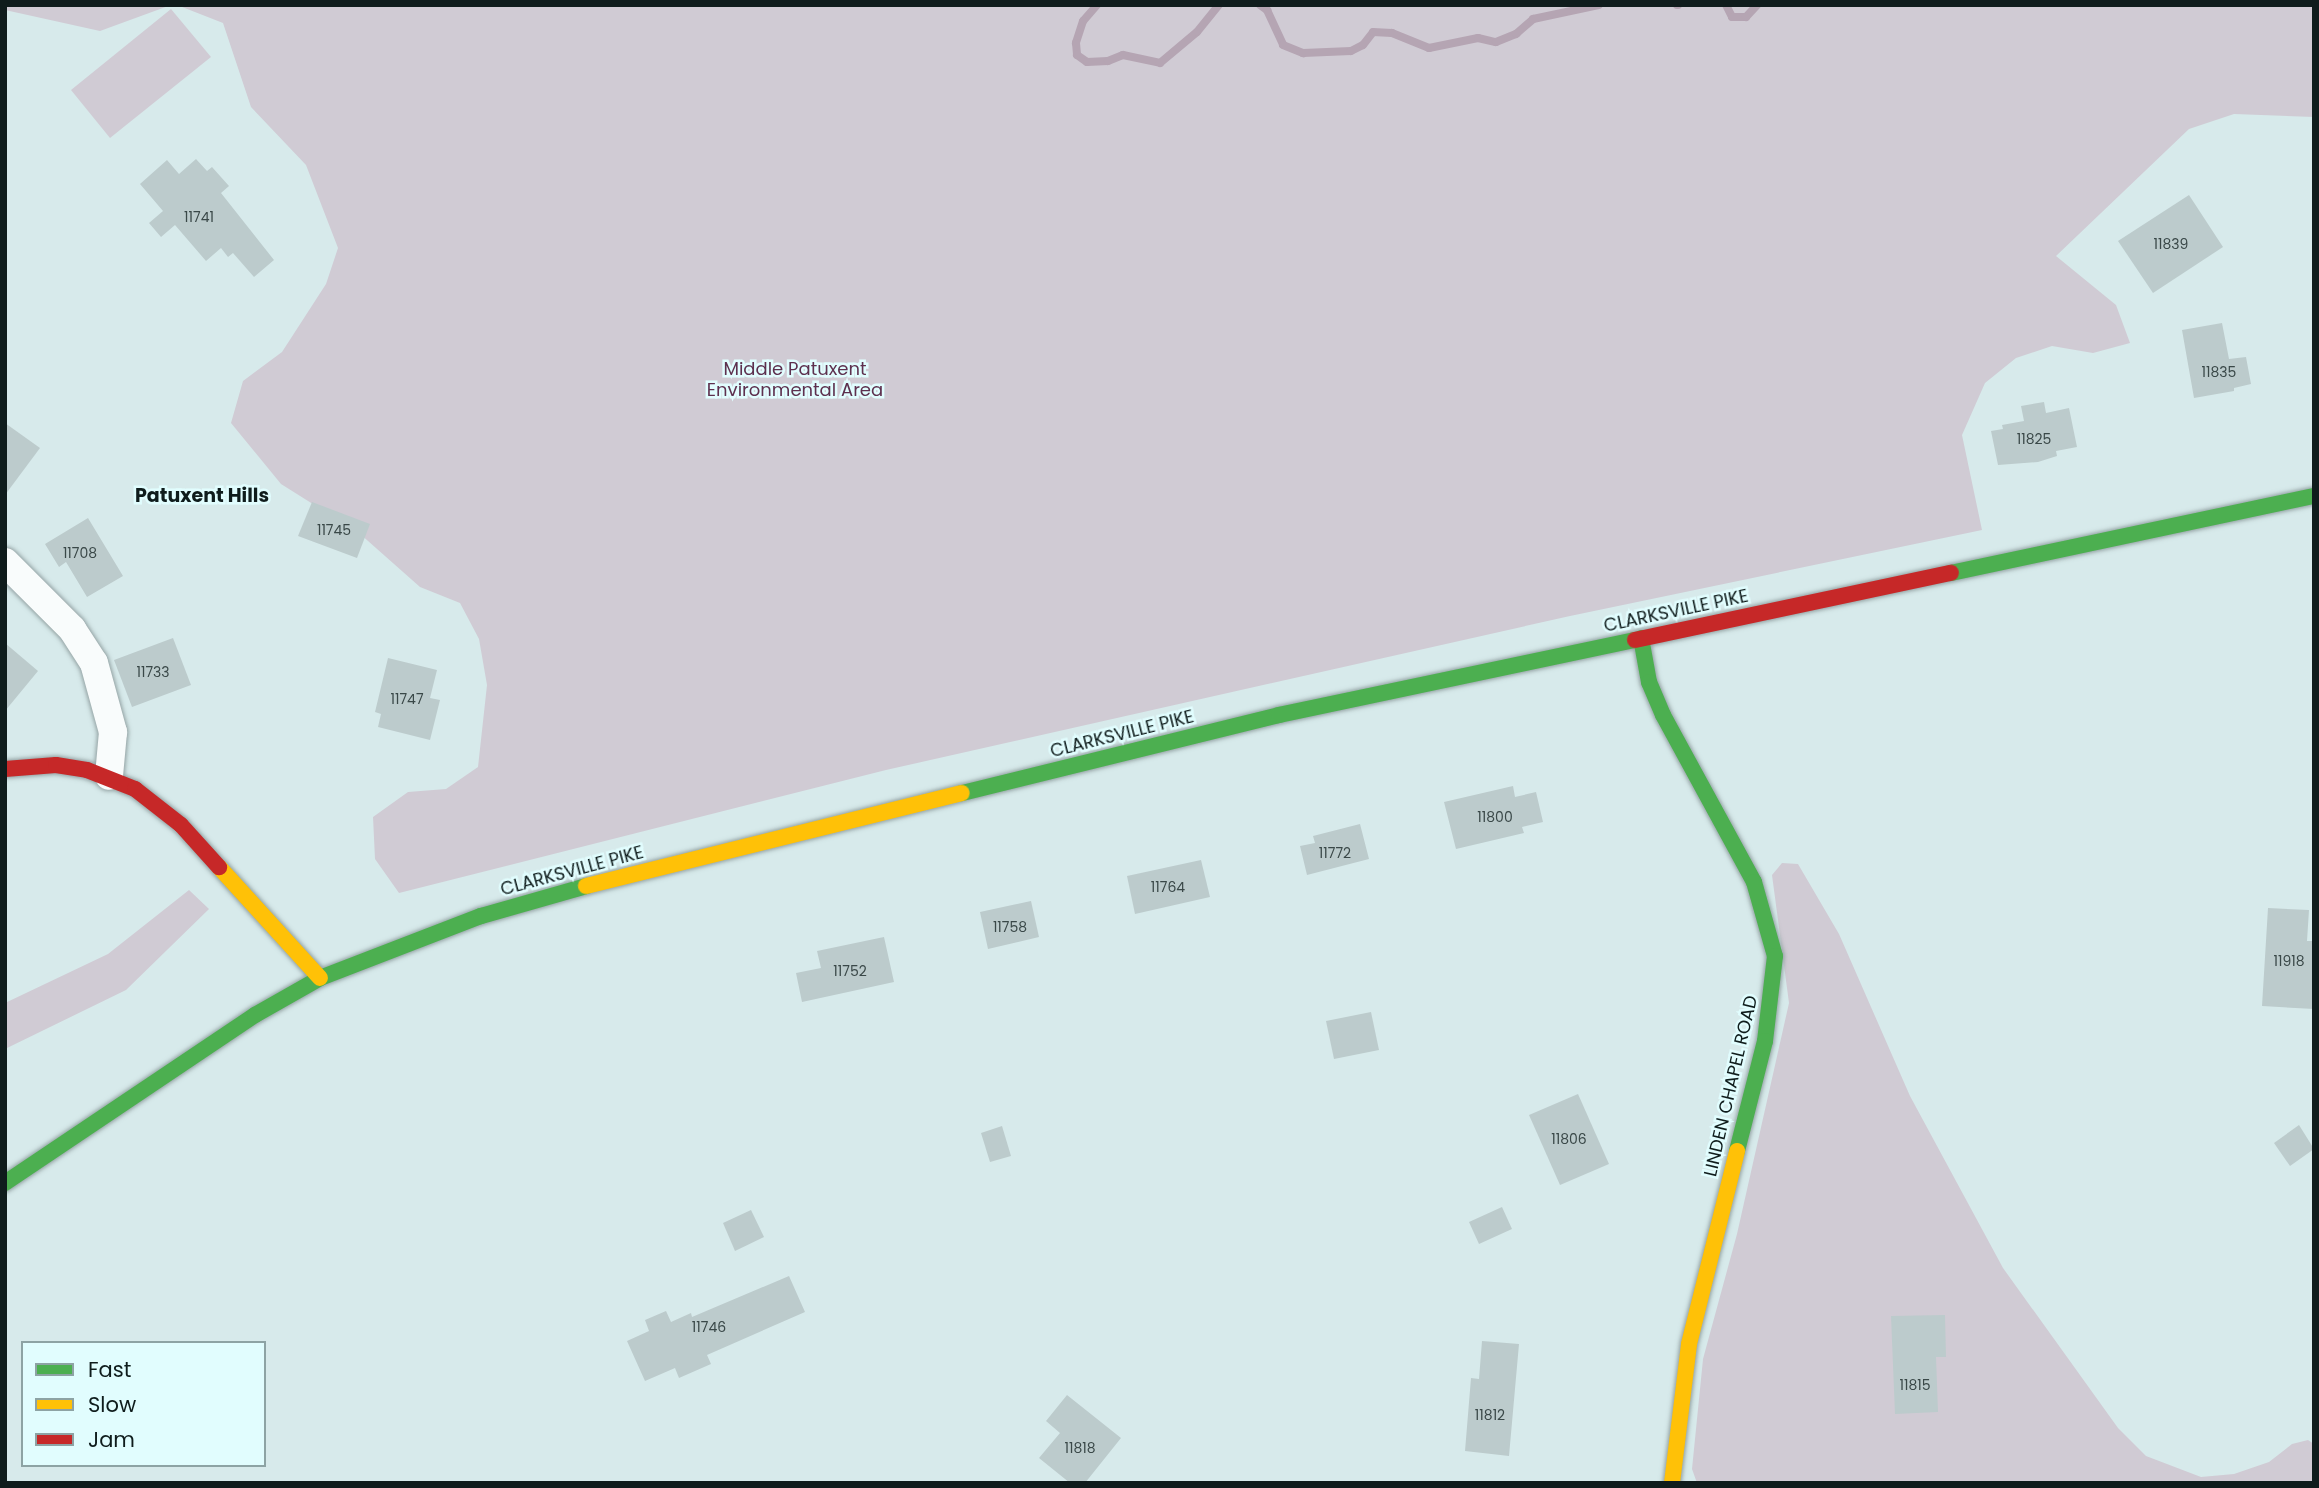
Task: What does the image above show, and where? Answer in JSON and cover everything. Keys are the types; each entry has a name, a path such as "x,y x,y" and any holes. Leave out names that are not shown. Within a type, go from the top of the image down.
{"main road":[{"name":"CLARKSVILLE PIKE","path":"5,1183 256,1015 320,978 481,916 569,890 1279,715 2314,496"},
{"name":"LINDEN CHAPEL ROAD","path":"1640,638 1649,681 1662,715 1754,882 1774,956 1772,1002 1765,1041 1689,1344 1676,1431 1672,1483"},
{"path":"5,769 56,765 109,776 135,789 181,825 272,922 320,978"}],"street":[{"path":"5,562 72,629 94,663 113,732 109,776"}],"green space":[{"path":"5,5 171,5 100,31 5,10"},
{"name":"Middle Patuxent Environmental Area","path":"177,5 2314,5 2314,117 2234,114 2189,129 2056,256 2116,305 2130,343 2093,353 2052,346 2016,358 1985,383 1962,435 1982,530 1570,616 886,770 399,893 375,859 373,817 408,792 446,789 478,767 487,685 479,639 460,603 420,587 359,533 281,484 231,423 243,381 282,352 326,284 338,248 306,165 251,107 223,23"},
{"path":"171,9 211,57 110,138 71,90"},
{"path":"1782,863 1798,864 1839,934 1910,1096 2003,1268 2118,1428 2146,1456 2201,1477 2234,1474 2269,1462 2292,1444 2308,1440 2314,1444 2314,1483 1697,1483 1692,1469 1703,1359 1737,1234 1789,1003 1772,875"},
{"path":"189,890 209,909 126,990 5,1049 5,1003 108,954"}],"building":[{"path":"196,159 207,171 212,167 229,186 221,193 274,260 254,277 233,253 228,257 221,248 206,261 175,225 161,237 149,223 163,211 140,184 167,160 179,174"},
{"path":"2189,195 2223,247 2153,293 2118,241"},
{"path":"2222,323 2229,359 2246,357 2251,384 2234,388 2234,391 2194,398 2182,330"},
{"path":"2044,402 2046,413 2069,408 2077,447 2056,451 2057,456 2038,462 1998,465 1991,431 2003,429 2002,425 2024,421 2021,406"},
{"path":"5,423 40,448 5,495"},
{"path":"312,502 370,524 357,558 298,536"},
{"path":"88,518 123,576 87,597 66,562 59,567 45,544"},
{"path":"173,638 191,685 132,707 114,660"},
{"path":"5,643 38,671 5,711"},
{"path":"388,658 437,670 430,698 440,700 430,740 378,727 381,714 375,712"},
{"path":"1513,786 1515,797 1536,792 1543,822 1522,827 1524,833 1456,849 1444,802"},
{"path":"1360,824 1369,859 1307,875 1300,846 1315,843 1313,836"},
{"path":"1201,860 1210,897 1135,914 1127,876"},
{"path":"1031,901 1039,937 988,949 980,912"},
{"path":"2268,908 2309,910 2307,941 2314,941 2314,1009 2262,1006"},
{"path":"884,937 894,982 802,1002 796,973 821,968 817,951"},
{"path":"1371,1012 1379,1050 1334,1059 1326,1021"},
{"path":"1578,1094 1609,1164 1560,1185 1529,1115"},
{"path":"2299,1125 2314,1149 2290,1166 2274,1143"},
{"path":"1002,1126 1011,1156 990,1162 981,1133"},
{"path":"1502,1207 1512,1229 1479,1244 1469,1222"},
{"path":"751,1210 764,1237 735,1251 723,1223"},
{"path":"789,1276 805,1312 707,1355 711,1364 679,1378 675,1368 645,1381 627,1341 649,1331 645,1320 666,1311 671,1322 691,1313 692,1317"},
{"path":"1945,1315 1946,1357 1936,1357 1938,1412 1895,1414 1891,1316"},
{"path":"1482,1341 1519,1344 1509,1456 1465,1451 1471,1378 1479,1379"},
{"path":"1067,1395 1121,1438 1085,1483 1070,1483 1039,1458 1060,1433 1046,1421"}],"waterway":[{"path":"1097,5 1083,21 1076,43 1077,55 1087,62 1108,61 1123,55 1160,63 1197,32 1219,5"},
{"path":"1260,5 1267,10 1283,45 1303,53 1351,51 1363,45 1373,32 1392,33 1429,48 1478,38 1496,42 1516,34 1533,19 1599,5"},
{"path":"1726,5 1732,17 1746,17 1757,5"}],"traffic: fast":[{"path":"1951,573 2314,496"},
{"path":"1641,638 1649,682 1663,715 1754,882 1775,956 1765,1041 1737,1151"},
{"path":"962,793 1279,715 1635,640"},
{"path":"5,1183 255,1015 320,978 481,916 586,886"}],"traffic: slow":[{"path":"586,886 962,793"},
{"path":"219,867 320,978"},
{"path":"1672,1483 1689,1344 1737,1151"}],"traffic: jam":[{"path":"1635,640 1951,573"},
{"path":"5,769 56,765 87,770 135,789 181,825 219,867"}],"district":[{"name":"Patuxent Hills","path":"202,496"}]}
